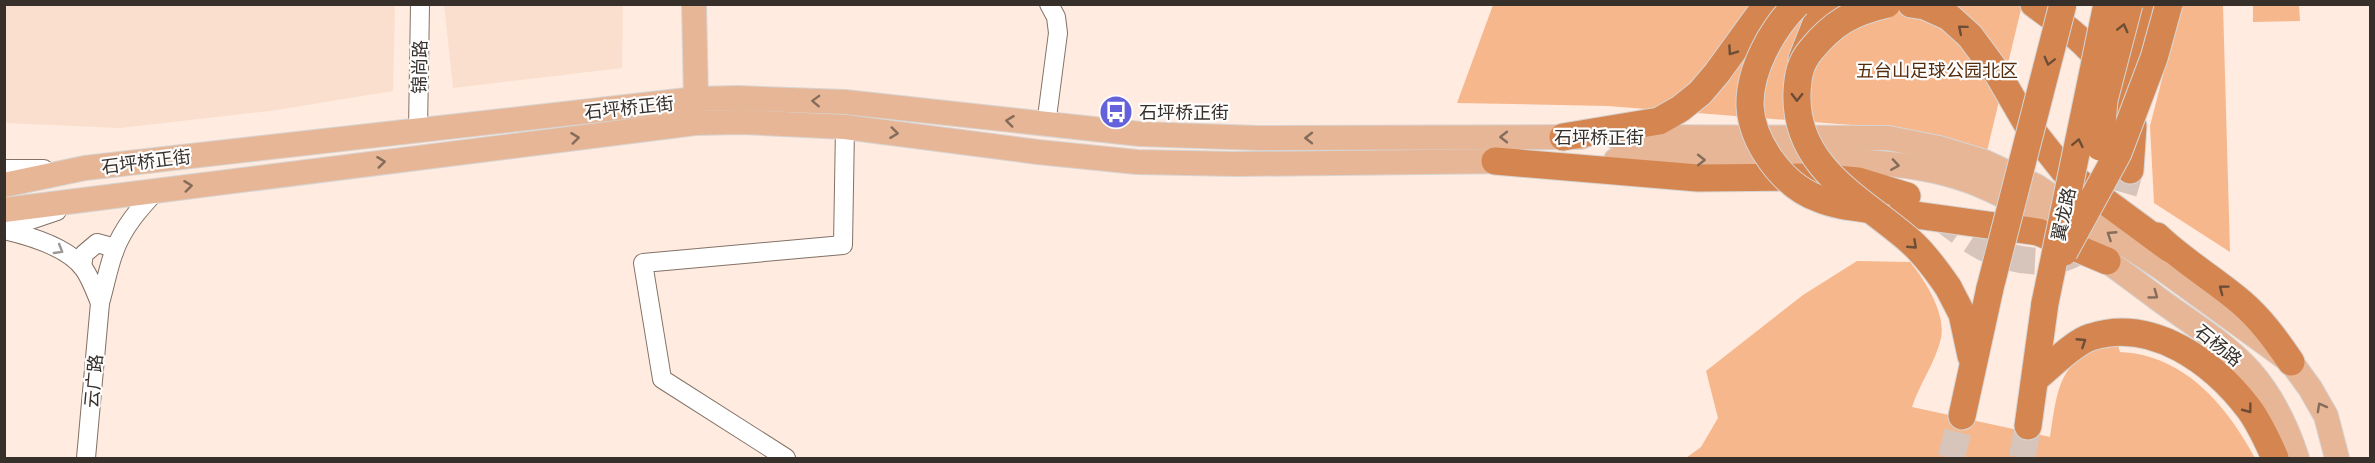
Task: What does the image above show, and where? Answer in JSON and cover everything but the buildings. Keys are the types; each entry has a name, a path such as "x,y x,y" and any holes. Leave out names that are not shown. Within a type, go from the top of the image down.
{"highway":[{"path":"1563,137 1659,121 1700,93 1767,4"},
{"path":"1797,4 1774,33 1753,80 1750,107 1764,148 1775,166 1791,183 1816,198 1846,207 1904,204"},
{"path":"1829,4 1819,16 1801,62 1797,106 1800,127 1824,168 1845,191 1911,242 1932,264 1948,287 1962,314 1970,340 1973,367"},
{"path":"1801,62 1820,38 1839,21 1865,9 1887,4"},
{"path":"1911,4 1925,6 1949,18 1970,36 1998,74 2027,124 2064,171 2165,258 2241,302 2271,332 2291,362"},
{"path":"2034,4 2069,29 2103,65 2120,102 2130,161 2138,69 2152,4"},
{"path":"1962,416 1990,288 2063,4"},
{"name":"翼龙路","path":"2028,426 2047,291 2107,4"},
{"path":"2129,4 2104,100 2100,147 2111,181 2165,258"},
{"path":"2047,291 2118,153 2154,58 2169,4"},
{"path":"1495,161 1698,178 1815,177 1858,181 1904,204 2038,232 2106,261"},
{"path":"2036,378 2089,337 2109,332 2129,331 2149,335 2170,343 2191,355 2229,388 2250,410 2275,459"}],"main road":[{"path":"694,4 702,99"},
{"path":"702,99 704,4"},
{"name":"石坪桥正街","path":"4,185 85,168 702,99 845,102 1140,134 1237,138 1843,136 1888,138 1939,148 1985,162 2036,186 2165,258"},
{"name":"石坪桥正街","path":"4,210 695,123 742,122 845,127 1038,152 1137,162 1236,164 1844,160 1887,164 1935,172 1976,183 2025,208 2106,261"},
{"name":"石杨路","path":"2106,261 2228,350 2250,371 2288,430 2297,459"},
{"path":"2291,362 2310,388 2326,416 2337,459"}],"street":[{"name":"锦尚路","path":"418,130 420,4"},
{"path":"1046,125 1058,33 1056,17 1049,4"},
{"path":"786,459 662,379 643,263 843,244 845,127"},
{"path":"4,169 85,168"},
{"name":"云广路","path":"86,459 100,303 114,252 137,211 158,190"},
{"path":"4,230 88,200"},
{"path":"4,230 32,236 60,250 82,267 100,303"},
{"path":"82,267 84,254 98,243 108,246 114,252"}],"shaded area":[{"path":"5,4 395,5 393,91 270,111 120,128 5,123"},
{"path":"444,5 623,5 622,68 453,88"}],"green space":[{"name":"五台山足球公园北区","path":"1493,5 2022,5 1987,151 1878,127 1608,106 1457,103"},
{"path":"2181,5 2223,5 2230,252 2154,203 2150,126"},
{"path":"2253,5 2299,5 2300,21 2253,22"},
{"path":"1857,261 1910,262 1933,297 1942,328 1941,338 1912,407 2050,437 2059,388 2072,365 2098,348 2117,342 2120,352 2143,355 2165,363 2184,373 2201,387 2231,420 2255,458 1686,458 1701,447 1718,418 1706,371 1803,295"}],"tunnel":[{"path":"2105,229 2119,208 2130,170"},
{"path":"1938,216 1982,247 2009,257 2044,261 2075,253"},
{"path":"1951,458 1962,416"},
{"path":"2022,458 2028,426"}],"place":[{"name":"石坪桥正街","path":"1116,112"}]}
